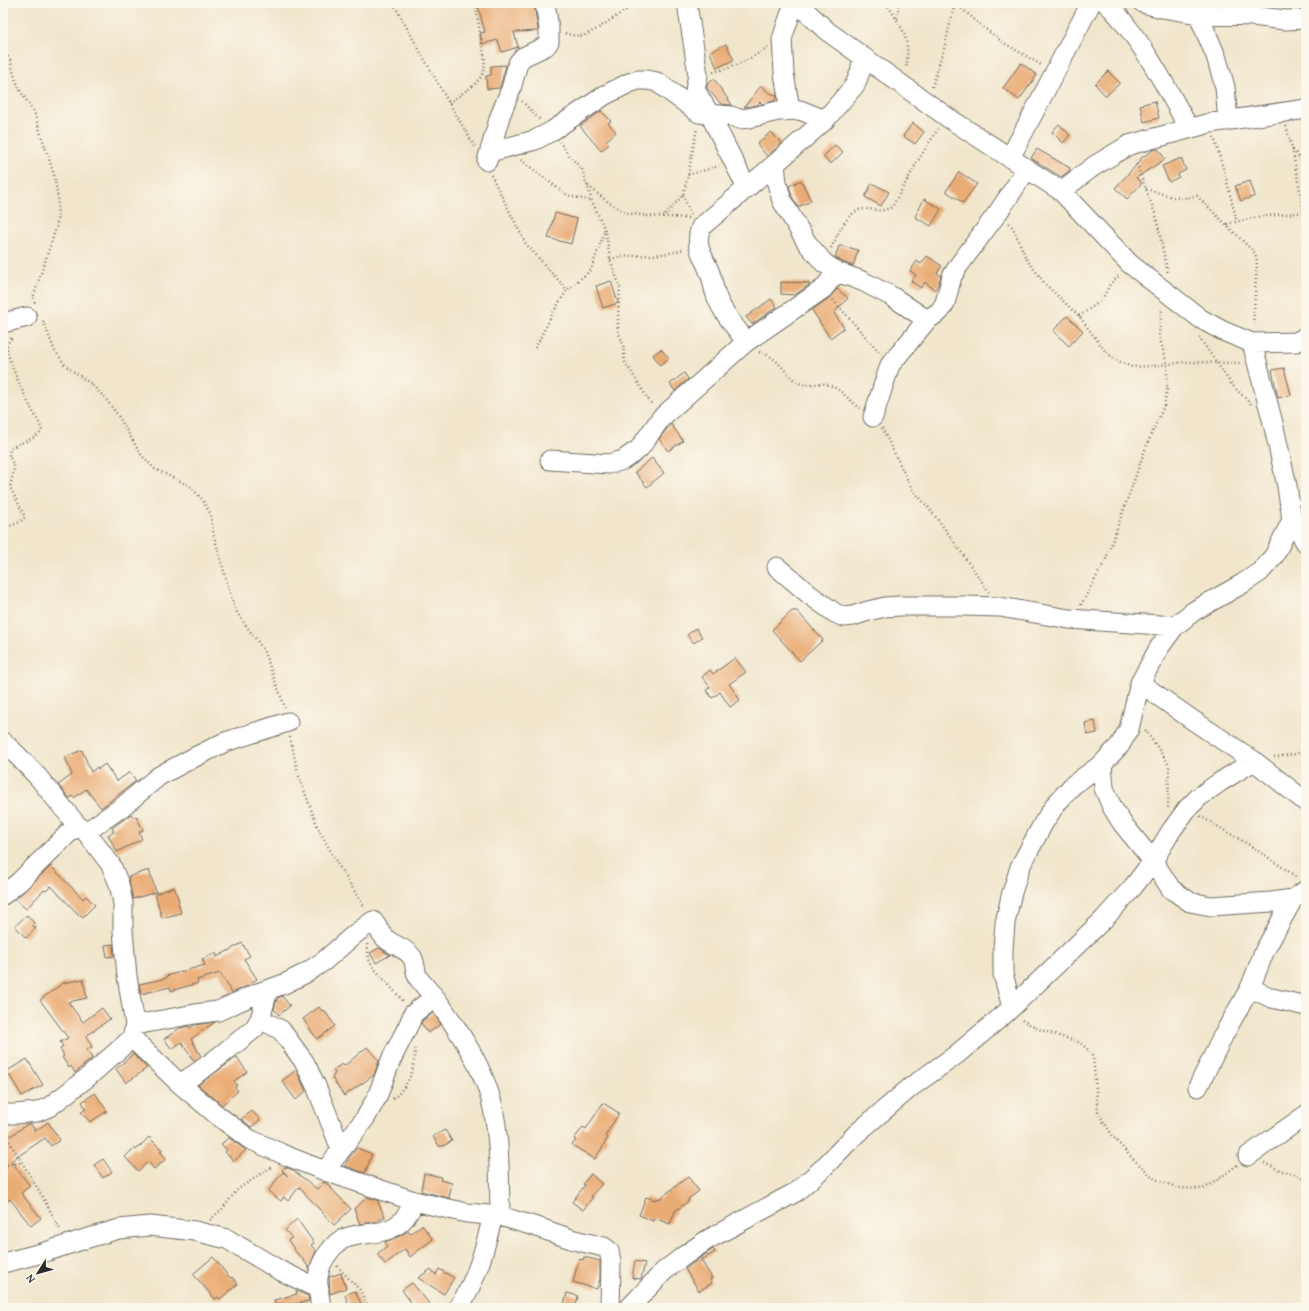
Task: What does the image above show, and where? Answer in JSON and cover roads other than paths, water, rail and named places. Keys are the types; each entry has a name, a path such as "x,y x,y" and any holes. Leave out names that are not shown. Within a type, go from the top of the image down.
{"street":[{"path":"545,3 549,28 549,42 548,44 523,57 518,63 511,89 500,116 493,155 535,140 552,131 605,95 638,80 657,82 704,113 731,116 739,119 778,111 800,110 825,120"},
{"path":"687,3 698,75 695,90 704,113 747,188"},
{"path":"1010,158 1056,73 1091,3"},
{"path":"1143,3 1198,14 1252,16 1285,20 1306,19"},
{"path":"790,110 784,73 782,39 799,4 827,31 946,117 1061,191 1130,264 1201,319 1223,331 1252,343 1296,342 1306,337"},
{"path":"1111,4 1134,35 1153,65 1189,128"},
{"path":"1198,14 1216,56 1225,87 1219,122"},
{"path":"746,342 721,306 714,292 711,277 698,244 698,236 701,227 825,120 855,85 860,72 863,57"},
{"path":"1061,191 1094,166 1128,145 1189,128 1306,109"},
{"path":"775,164 782,201 807,243 831,268 862,281 893,297 927,320"},
{"path":"873,417 890,365 927,320 940,311 945,303 952,276 1027,169"},
{"path":"550,460 609,464 623,460 639,449 661,418 746,342 823,288 831,268"},
{"path":"3,323 35,314"},
{"path":"1252,343 1273,423 1287,486 1306,544"},
{"path":"1009,1010 1003,974 1005,923 1020,867 1044,822 1056,804 1073,785 1102,764 1120,744 1129,729 1140,684 1159,648 1175,626 1194,611 1260,572 1274,556 1298,523"},
{"path":"777,567 810,595 835,613 844,616 853,616 884,607 899,606 1000,607 1069,619 1175,626"},
{"path":"1140,684 1256,762 1306,802"},
{"path":"3,895 82,829 122,807 159,776 225,742 288,722"},
{"path":"3,742 38,778 111,865 119,884 123,903 123,931 134,1032 180,1084 249,1139 286,1156 325,1171 414,1201 467,1213 496,1216 574,1240 606,1248 610,1255 611,1261 610,1308"},
{"path":"629,1308 664,1271 685,1255 707,1240 796,1192 822,1169 856,1134 911,1087 956,1055 1009,1010 1104,919 1133,887 1153,861 1171,831 1187,809 1220,782 1256,762"},
{"path":"1102,764 1104,788 1112,807 1122,823 1153,861 1171,889 1190,902 1211,906 1300,889"},
{"path":"1198,1087 1224,1034 1250,988 1265,950 1300,889"},
{"path":"3,1114 37,1112 49,1107 88,1077 134,1032 194,1014 218,1011 258,993 268,991 306,973 324,961 367,925 385,938 403,948 412,957 417,975 436,999 476,1063 487,1088 494,1116 498,1146 496,1216 472,1283 458,1308"},
{"path":"1250,988 1272,998 1306,1006"},
{"path":"180,1084 207,1066 251,1032 260,1020 268,991"},
{"path":"325,1171 366,1117 377,1097 391,1060 413,1014 421,1007 436,999"},
{"path":"260,1020 281,1030 305,1063 316,1086 341,1149"},
{"path":"1248,1156 1306,1115"},
{"path":"321,1308 318,1277 326,1256 336,1244 351,1236 385,1232 395,1227 404,1220 411,1210 414,1201"},
{"path":"3,1263 119,1229 150,1226 196,1231 227,1239 279,1270 319,1288"}]}
